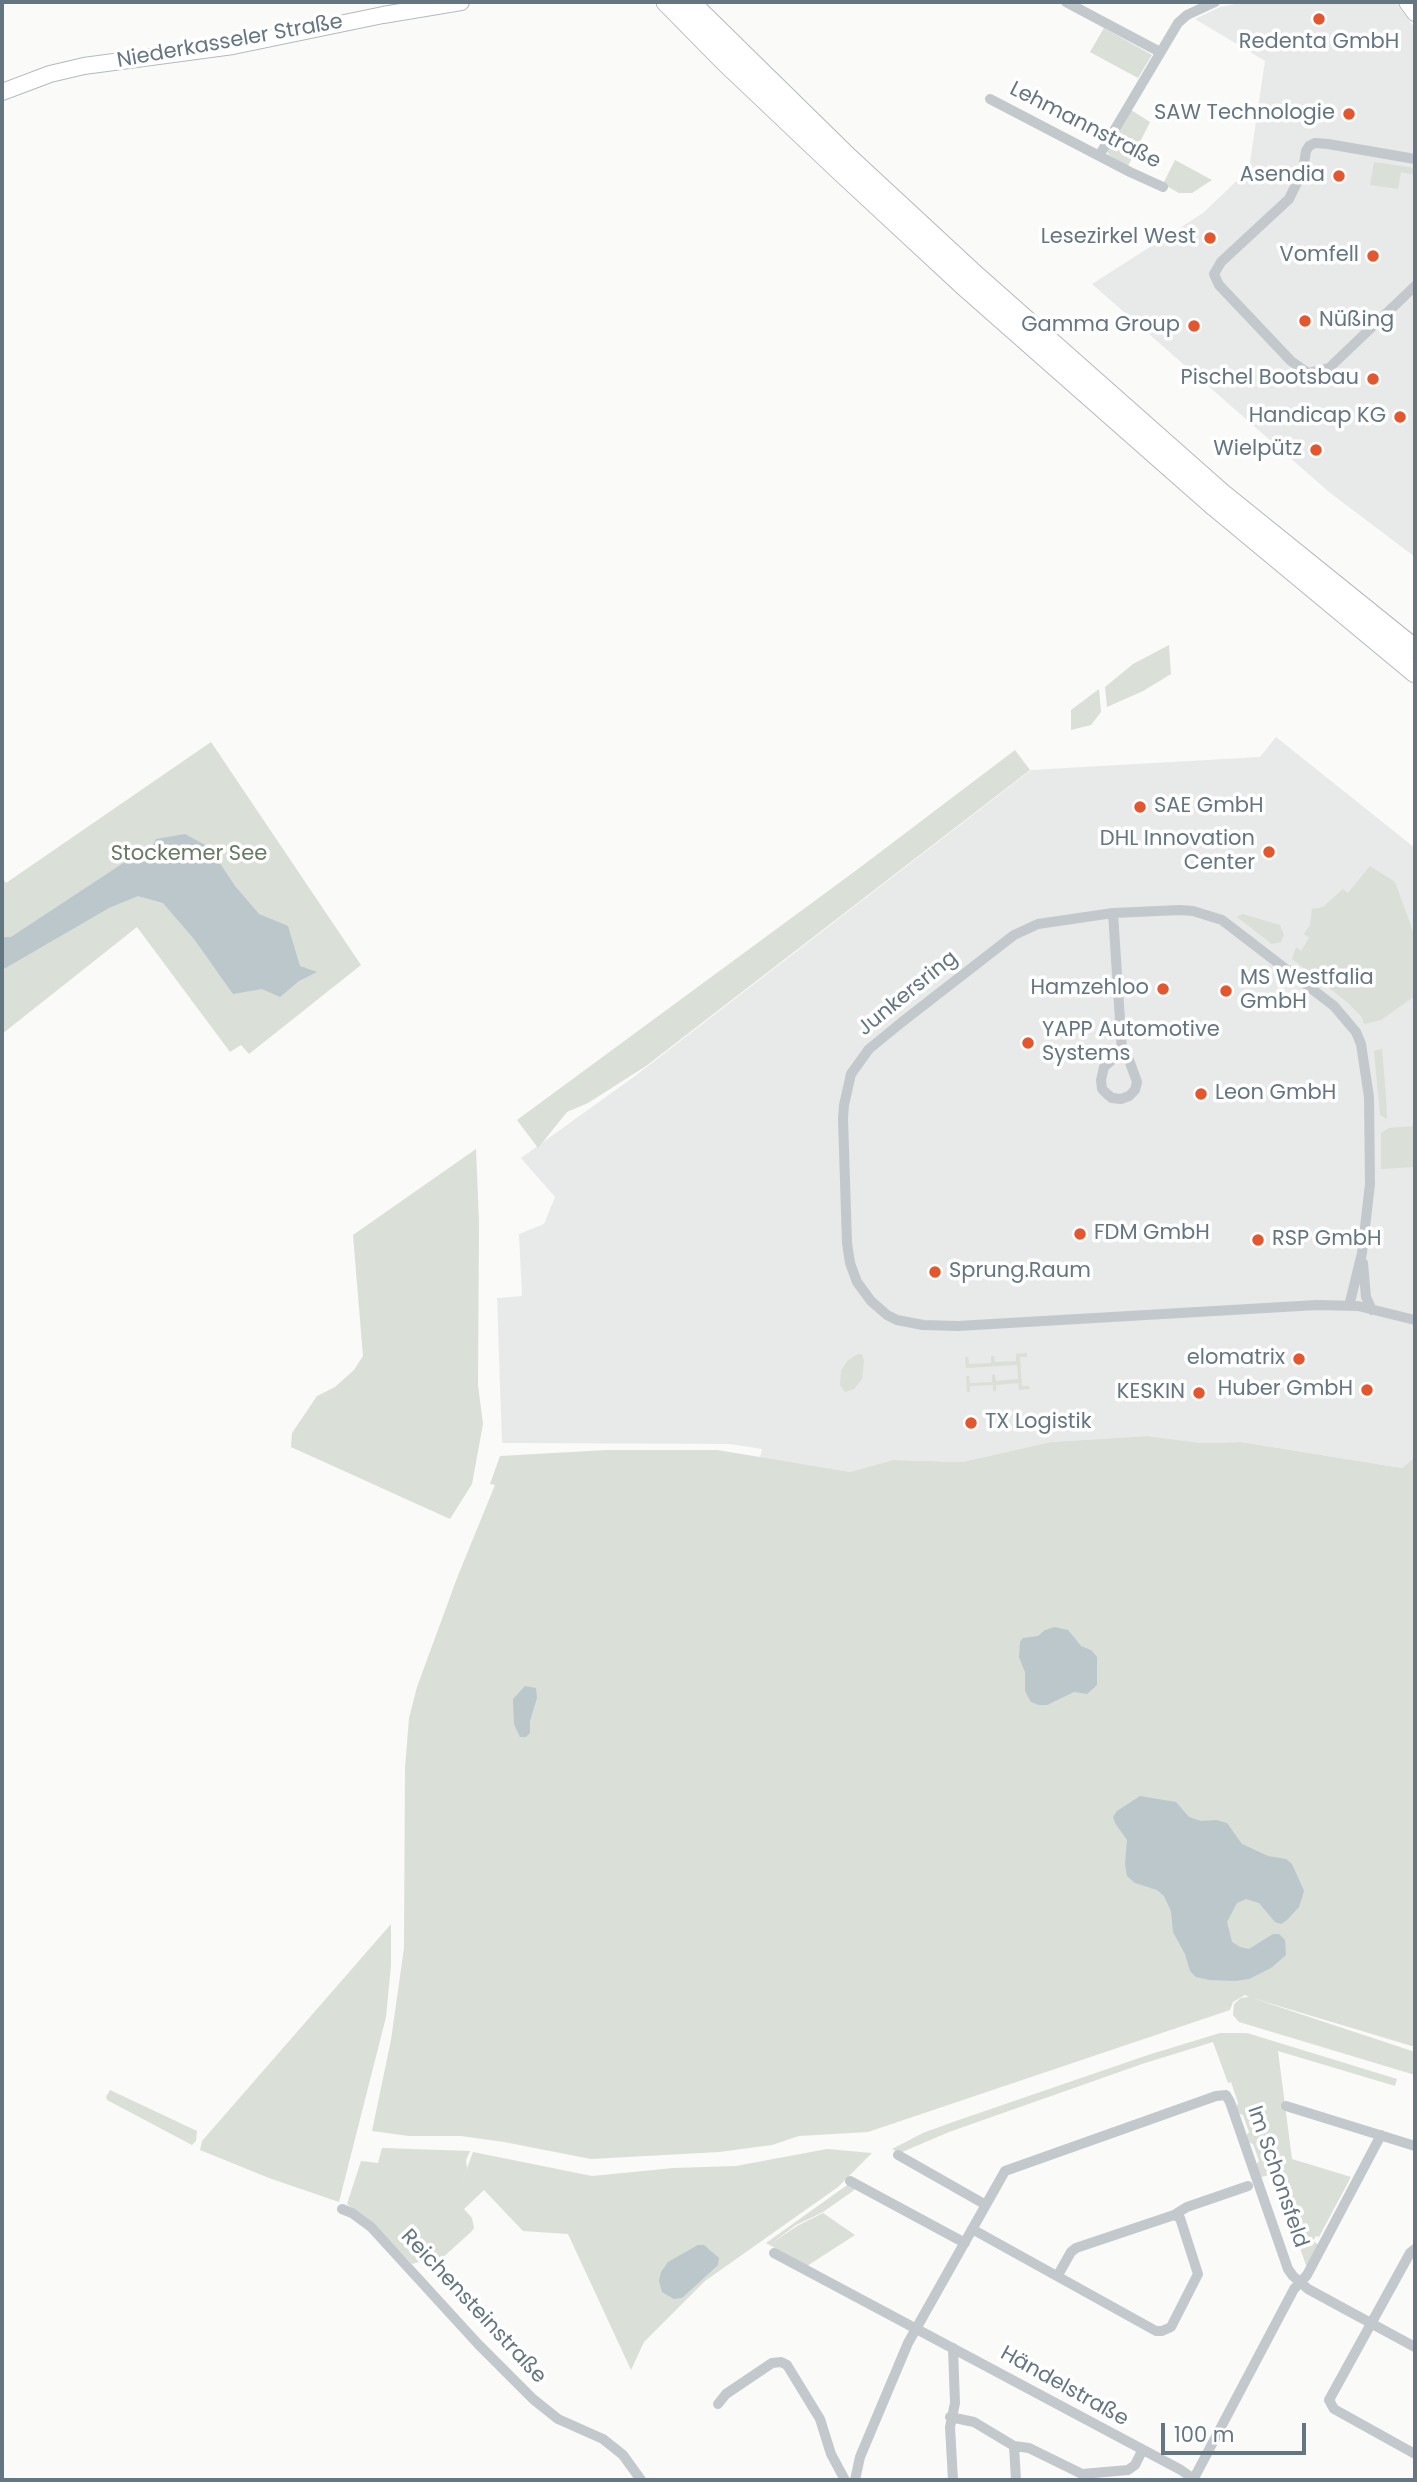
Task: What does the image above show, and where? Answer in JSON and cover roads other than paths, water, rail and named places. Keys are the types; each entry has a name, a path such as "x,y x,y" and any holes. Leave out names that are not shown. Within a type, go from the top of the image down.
{"highway":[{"path":"666,2 782,116 963,285 1215,507 1415,673"},
{"path":"691,2 848,157 981,280 1224,495 1415,649"}],"main road":[{"name":"Niederkasseler Straße","path":"2,92 50,74 83,66 233,46 461,2"},
{"path":"1407,2 1415,13"}],"street":[{"path":"1066,2 1160,52"},
{"path":"1099,156 1178,23 1187,15 1215,2"},
{"name":"Lehmannstraße","path":"990,99 1163,187"},
{"path":"1415,159 1328,144 1309,146 1303,170 1289,200 1221,262 1214,274 1219,285 1291,361 1308,373 1329,368 1415,286"},
{"name":"Junkersring","path":"1349,1306 1362,1253 1370,1184 1369,1097 1365,1057 1356,1032 1334,1006 1222,920 1180,910 1113,913 1038,924 1014,934 869,1049 850,1074 843,1119 850,1262 857,1282 871,1301 887,1315 908,1323 938,1327 1272,1307 1349,1306 1415,1320"},
{"path":"1113,913 1122,1051"},
{"name":"Junkersring","path":"1362,1253 1366,1297 1372,1310"},
{"name":"Im Schonsfeld","path":"917,2329 1001,2176 1010,2168 1153,2117 1226,2095 1288,2269 1298,2282"},
{"path":"1286,2106 1415,2146"},
{"name":"Händelstraße","path":"774,2253 1194,2480 1298,2282 1307,2275 1381,2135"},
{"path":"898,2155 986,2204"},
{"path":"850,2181 965,2243"},
{"path":"1058,2275 1073,2249 1248,2186"},
{"name":"Reichensteinstraße","path":"342,2209 371,2227 478,2344 533,2399 558,2419 603,2439 623,2455 641,2480"},
{"path":"972,2230 1156,2331 1167,2330 1198,2274 1180,2218 1174,2214"},
{"path":"1415,2249 1410,2253 1330,2396 1331,2405 1415,2455"},
{"path":"1298,2282 1415,2347"},
{"path":"855,2480 860,2457 908,2343 917,2329"},
{"path":"953,2348 955,2403 950,2417 953,2480"},
{"path":"718,2404 726,2393 772,2363 785,2363 814,2407 831,2454 845,2480"},
{"path":"950,2417 974,2422 1014,2446 1029,2448 1082,2474 1104,2477 1128,2470 1135,2465 1142,2451"},
{"path":"1014,2446 1016,2480"},
{"path":"835,2459 848,2465 860,2457"}],"place":[{"name":"Redenta GmbH","path":"1319,19"},
{"name":"SAW Technologie","path":"1349,114"},
{"name":"Asendia","path":"1339,176"},
{"name":"Lesezirkel West","path":"1210,238"},
{"name":"Vomfell","path":"1373,256"},
{"name":"Nüßing","path":"1305,321"},
{"name":"Gamma Group","path":"1194,326"},
{"name":"Pischel Bootsbau","path":"1373,379"},
{"name":"Handicap KG","path":"1400,417"},
{"name":"Wielpütz","path":"1316,450"},
{"name":"SAE GmbH","path":"1140,807"},
{"name":"DHL Innovation Center","path":"1269,852"},
{"name":"Hamzehloo","path":"1163,989"},
{"name":"MS Westfalia GmbH","path":"1226,991"},
{"name":"YAPP Automotive Systems","path":"1028,1043"},
{"name":"Leon GmbH","path":"1201,1094"},
{"name":"FDM GmbH","path":"1080,1234"},
{"name":"RSP GmbH","path":"1258,1240"},
{"name":"Sprung.Raum","path":"935,1272"},
{"name":"elomatrix","path":"1299,1359"},
{"name":"Huber GmbH","path":"1367,1390"},
{"name":"KESKIN","path":"1199,1393"},
{"name":"TX Logistik","path":"971,1423"}],"park label":[{"name":"Stockemer See","path":"189,855"}]}
